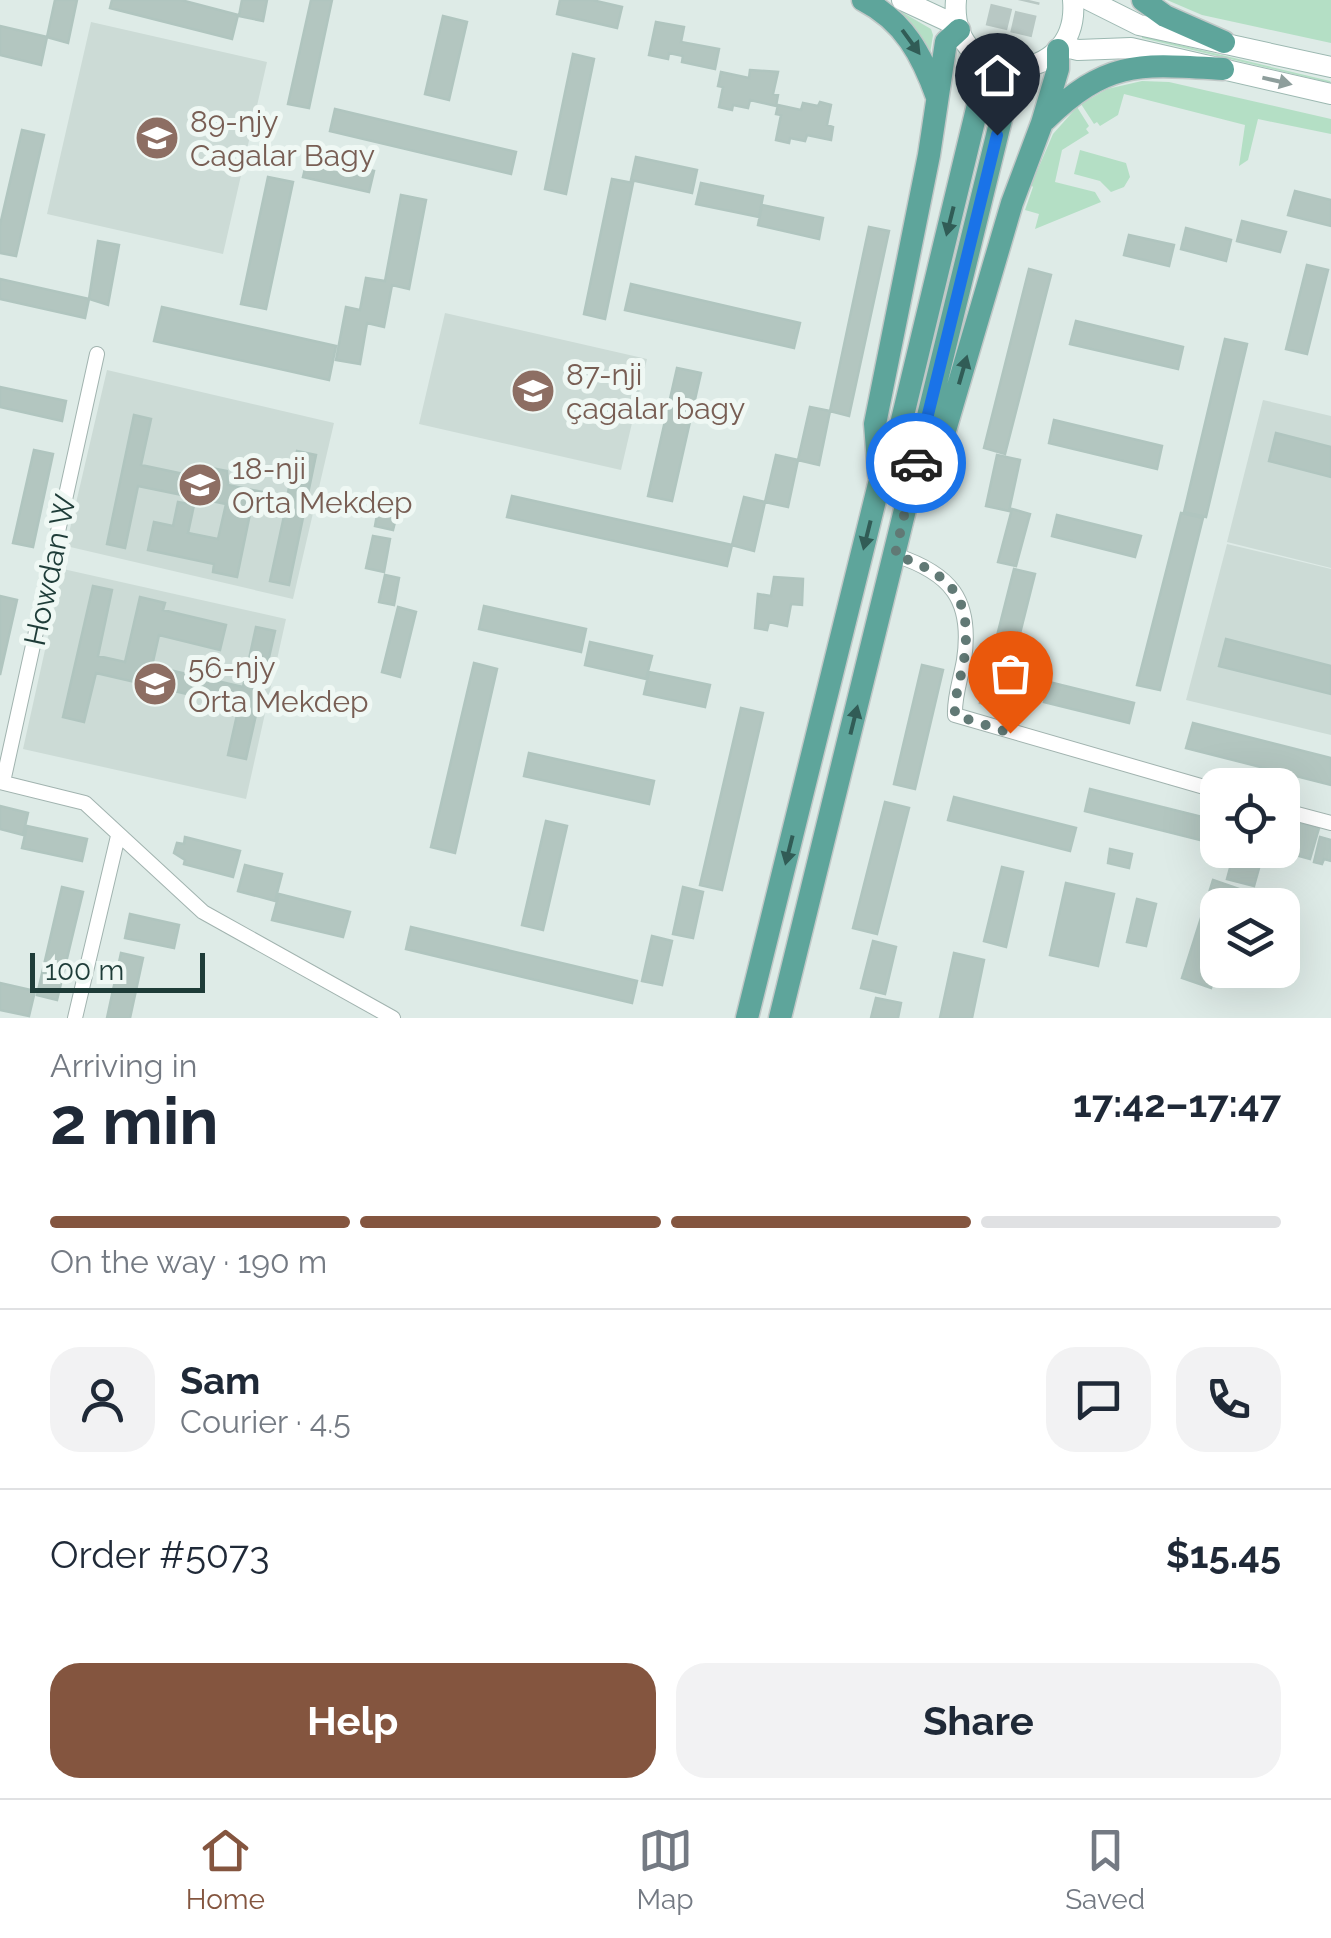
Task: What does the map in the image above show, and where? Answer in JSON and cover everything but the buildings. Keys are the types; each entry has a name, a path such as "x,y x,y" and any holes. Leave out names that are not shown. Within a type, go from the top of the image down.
{"main road":[{"path":"863,0 906,33 925,64 938,100"},
{"path":"902,0 959,28"},
{"path":"956,0 959,28 976,54 1003,67 1033,66 1059,48 1131,48 1331,94"},
{"path":"911,490 941,444 1012,203 1042,123 1058,69 1059,48 1072,22 1073,0"},
{"path":"1089,0 1138,25 1331,67"},
{"path":"1143,0 1165,16 1224,42"},
{"path":"880,484 874,424 946,42 959,28"},
{"path":"1042,123 1082,88 1117,70 1156,64 1222,69"},
{"path":"747,1018 880,484 901,424 982,92"},
{"path":"780,1018 1006,99"}],"street":[{"name":"Howdan W","path":"1,782 97,354"},
{"path":"895,555 942,576 957,593 965,655 955,715 1200,786"},
{"path":"1,782 85,803 203,912 393,1018"},
{"path":"1300,815 1331,823"},
{"path":"75,1018 118,836"}],"shaded area":[{"name":"89-njy Cagalar Bagy","path":"91,22 267,62 223,254 47,214"},
{"name":"87-nji çagalar bagy","path":"445,313 647,359 621,470 419,424"},
{"name":"18-nji Orta Mekdep","path":"107,370 334,423 293,599 66,546"},
{"path":"1263,400 1331,416 1331,568 1227,542"},
{"path":"1227,544 1331,569 1331,735 1186,700"},
{"name":"56-njy Orta Mekdep","path":"63,569 286,619 246,799 23,749"}],"green space":[{"path":"1167,0 1331,0 1331,43 1202,15"},
{"path":"895,8 931,29 930,54"},
{"path":"1142,38 1330,81 1331,83"},
{"path":"1142,81 1169,82 1331,119 1331,134 1258,119 1248,160 1239,166 1245,125 1124,94 1118,115 1100,126 1094,124 1081,104 1107,89"},
{"path":"1077,107 1089,133 1062,150 1055,182 1095,192 1101,202 1035,229 1039,214 1025,210 1031,185 1053,134"},
{"path":"1080,150 1126,163 1130,177 1124,187 1111,192 1100,181 1074,174"}],"tunnel":[{"path":"981,92 1003,0"},
{"path":"1006,99 1029,0"}],"way so far":[{"path":"916,463 895,555 942,576 957,593 965,655 955,715 1010,733"}],"place":[{"name":"89-njy Cagalar Bagy","path":"157,138"},
{"name":"87-nji çagalar bagy","path":"533,391"},
{"name":"18-nji Orta Mekdep","path":"200,485"},
{"name":"56-njy Orta Mekdep","path":"155,684"}],"route":[{"path":"916,463 997,135"}]}
